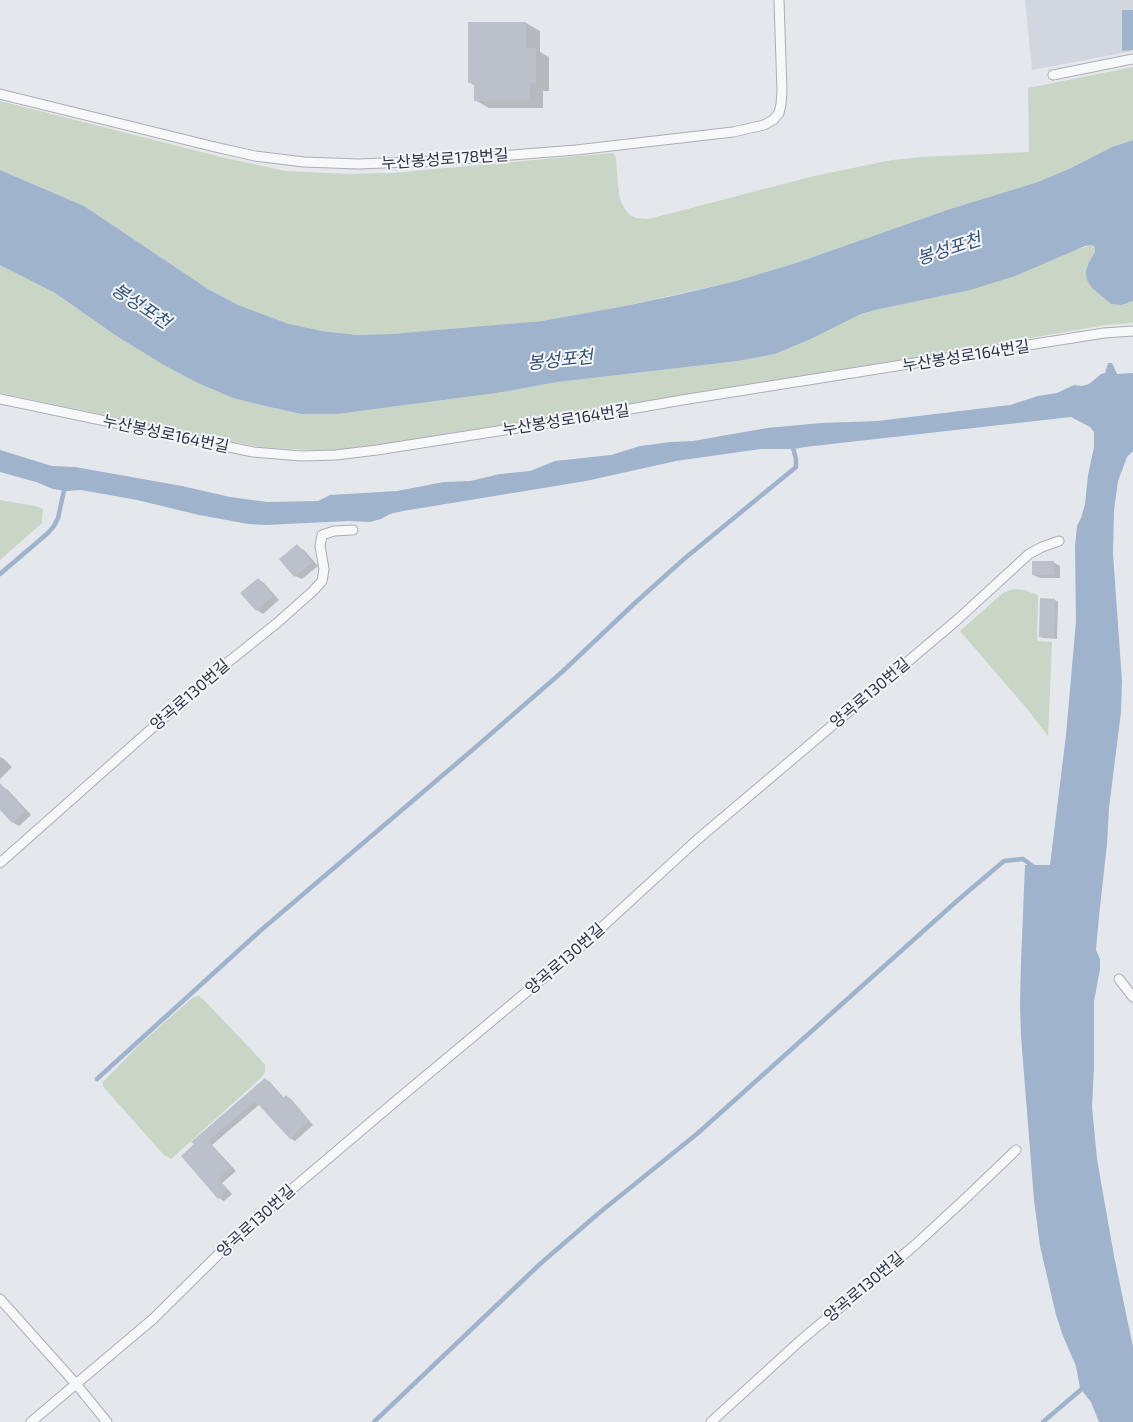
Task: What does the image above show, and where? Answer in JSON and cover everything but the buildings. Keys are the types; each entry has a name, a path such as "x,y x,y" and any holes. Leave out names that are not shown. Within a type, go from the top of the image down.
{"lane":[{"name":"누산봉성로178번길","path":"0,94 216,148 255,156 304,162 358,164 435,161 576,150 733,132 764,124 773,120 779,113 782,92 779,0"},
{"path":"1053,75 1133,59"},
{"name":"누산봉성로164번길","path":"0,398 253,452 301,456 336,455 549,423 1104,333 1133,331"},
{"name":"양곡로130번길","path":"0,862 212,675 277,623 313,591 322,581 324,569 320,546 322,535 334,531 353,530"},
{"name":"양곡로130번길","path":"31,1422 153,1319 240,1234 578,949 698,839 957,620 1029,554 1059,541"},
{"path":"1119,979 1133,997"},
{"name":"양곡로130번길","path":"710,1422 794,1346 915,1245 1016,1150"},
{"path":"0,1299 76,1384 107,1422"}],"shaded area":[{"path":"1025,0 1133,0 1133,51 1032,70"}],"green space":[{"path":"1133,67 1133,140 1112,147 1038,182 950,209 796,263 736,281 625,306 542,321 449,330 357,335 322,331 289,324 238,305 208,289 84,206 0,170 0,101 221,157 285,171 347,174 392,173 612,153 616,159 620,200 625,209 636,218 649,219 814,176 892,160 1029,152 1028,88"},
{"path":"1092,245 1095,247 1095,252 1089,262 1122,305 1133,301 1133,323 1105,325 814,376 363,447 334,450 265,448 0,393 0,265 55,293 115,335 162,364 265,406 301,414 337,414 497,393 558,382 738,361 775,354 811,339 861,314"},
{"path":"0,500 43,509 42,523 0,560"},
{"path":"1013,589 1024,590 1038,595 1037,641 1052,642 1048,736 960,631 1003,593"},
{"path":"199,996 259,1058 265,1065 265,1072 261,1078 171,1159 163,1154 106,1090 103,1082 138,1046 191,999"}],"water":[{"path":"1122,10 1133,10 1133,50 1122,51"},
{"name":"봉성포천","path":"1133,140 1133,301 1122,305 1111,304 1092,288 1087,280 1086,271 1095,252 1095,247 1092,245 1085,246 1015,276 970,290 861,314 811,339 775,354 738,361 558,382 497,393 337,414 301,414 265,406 233,398 198,383 162,364 115,335 55,293 0,265 0,170 84,206 208,289 238,305 289,324 322,331 357,335 392,334 542,321 677,295 736,281 796,263 950,209 1038,182 1112,147"},
{"path":"1108,363 1112,363 1117,374 1133,373 1133,451 1127,457 1118,481 1114,510 1113,554 1122,681 1121,712 1109,808 1096,950 1100,959 1100,969 1094,1001 1092,1107 1097,1159 1114,1256 1133,1347 1133,1422 1099,1422 1091,1402 1080,1388 1076,1366 1056,1315 1040,1246 1034,1200 1021,1036 1020,1004 1025,865 1050,865 1066,735 1076,621 1075,546 1077,526 1085,504 1088,475 1094,447 1094,432 1090,427 1071,417 794,449 761,449 676,461 586,481 403,511 370,522 248,524 199,515 137,500 81,490 53,489 0,472 0,450 52,466 75,467 182,486 230,497 267,502 318,501 330,495 397,491 444,482 470,481 500,474 530,471 555,461 611,455 640,446 693,441 767,428 821,423 877,421 1010,405 1038,396 1057,393 1074,385 1082,386 1089,384 1105,373"}],"waterway":[{"path":"97,1079 260,931 562,672 684,559 796,467 792,444"},
{"path":"0,574 54,526 58,518 65,486"},
{"path":"374,1422 540,1264 599,1213 698,1133 1004,861 1023,859 1034,867"},
{"path":"1043,1422 1084,1387"}]}
